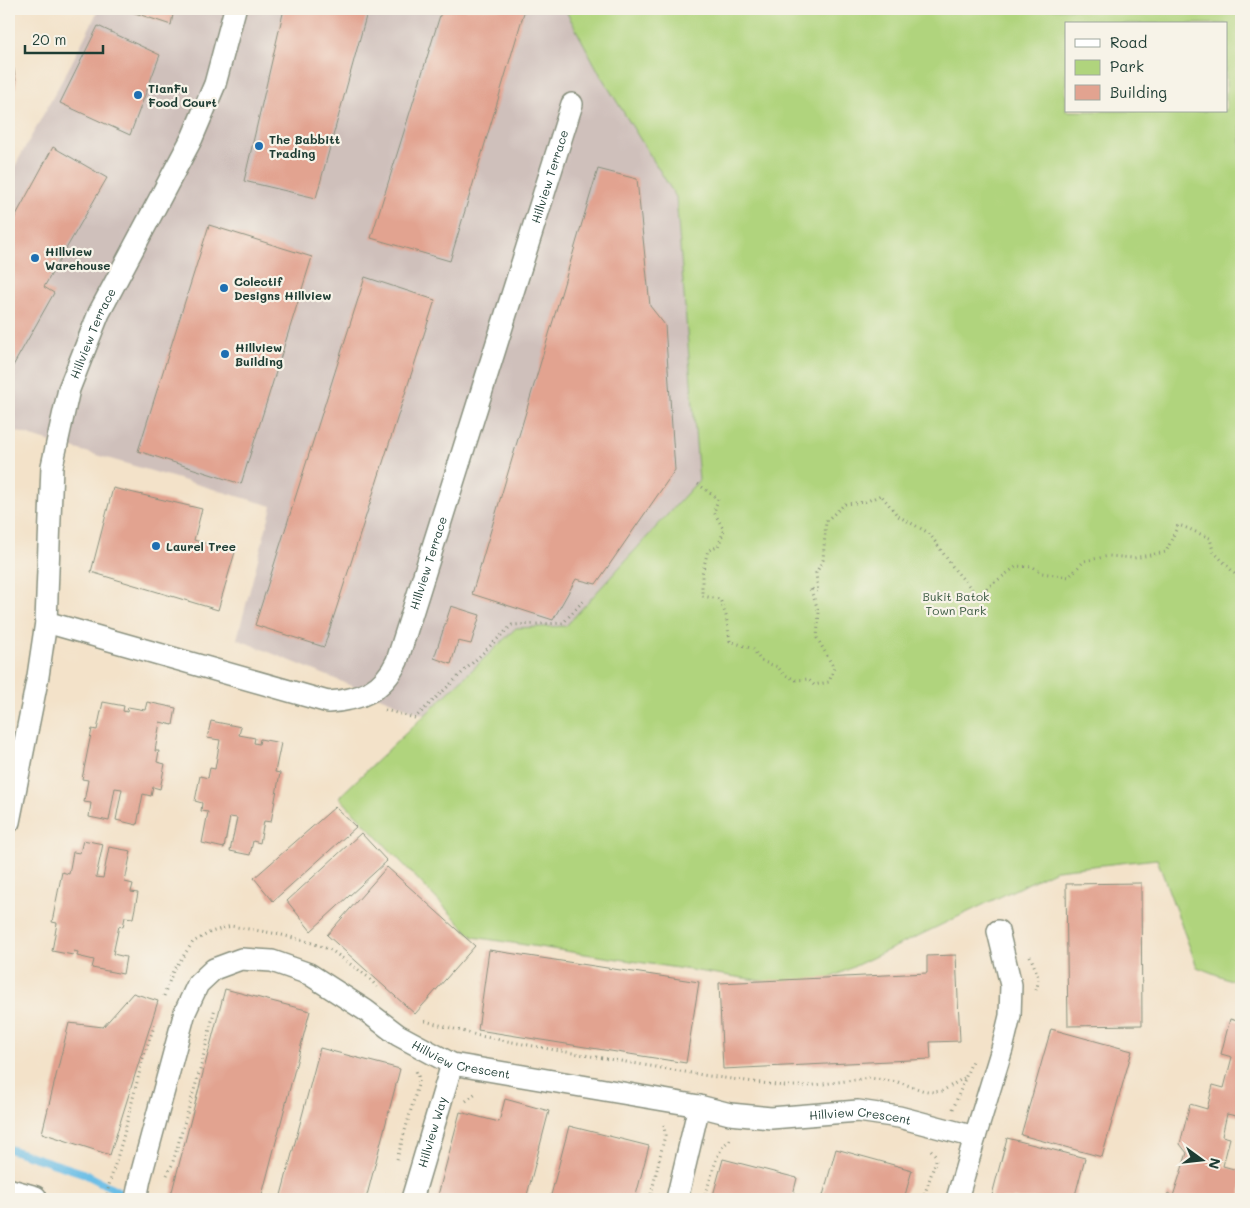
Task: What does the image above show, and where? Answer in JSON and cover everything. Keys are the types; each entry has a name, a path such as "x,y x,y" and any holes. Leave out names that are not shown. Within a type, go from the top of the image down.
{"street":[{"name":"Hillview Terrace","path":"9,822 38,676 46,622 52,466 69,390 99,313 192,138 216,84 235,9"},
{"name":"Hillview Terrace","path":"46,622 328,702 342,701 370,692 382,683 391,673 397,661 572,104"},
{"path":"957,1199 1010,1016 1010,985 998,931"},
{"name":"Hillview Crescent","path":"136,1199 185,1012 198,984 214,969 241,959 272,961 310,974 365,1010 398,1035 452,1064 699,1106 730,1114 771,1118 858,1111 899,1117 975,1137"},
{"name":"Hillview Way","path":"412,1199 452,1064"},
{"path":"677,1199 699,1106"},
{"path":"9,1192 34,1199"}],"path":[{"path":"698,484 718,499 714,512 724,530 718,547 708,550 702,574 702,596 720,598 726,616 730,641 753,650 761,661 778,667 784,674 796,680 808,679 814,685 828,682 834,668 817,638 819,612 810,588 818,592 816,573 823,560 826,521 845,504 865,502 881,495 898,516 929,533 954,570 977,595 1017,566 1033,567 1042,573 1069,577 1084,561 1109,556 1134,558 1166,552 1178,526 1210,538 1213,551 1237,576 1241,577"},
{"path":"350,699 415,718 512,625 563,623 584,600"},
{"path":"923,1199 974,1054"},
{"path":"396,1163 418,1085 418,1076 415,1068"},
{"path":"650,1199 665,1135 665,1126 661,1120"},
{"path":"704,1199 717,1156 723,1146 736,1136"},
{"path":"385,1199 388,1190"}],"shaded area":[{"path":"99,9 565,9 601,76 676,197 699,480 566,626 516,628 426,716 237,639 272,506 9,429 9,177"}],"green space":[{"name":"Bukit Batok Town Park","path":"565,9 1241,9 1241,984 1197,967 1157,859 1056,870 809,988 473,937 339,797 516,628 566,626 699,480 676,197 601,76"}],"building":[{"path":"123,9 174,9 171,25"},
{"path":"284,9 368,9 316,198 244,181"},
{"path":"442,9 525,9 450,261 371,238"},
{"path":"98,26 160,55 130,135 60,103"},
{"path":"9,62 13,65 16,82 14,96 9,104"},
{"name":"Hillview Warehouse","path":"53,147 107,178 44,287 54,293 9,373 9,228"},
{"path":"598,169 637,179 650,306 665,325 675,470 596,584 576,579 553,620 472,594"},
{"name":"Hillview Building","path":"209,225 312,257 241,484 138,451"},
{"path":"365,277 435,300 324,647 255,625"},
{"name":"Laurel Tree","path":"113,488 202,509 194,540 235,552 218,610 91,572"},
{"path":"451,606 480,615 471,644 458,641 451,664 434,658"},
{"path":"103,702 124,706 123,711 127,712 128,707 145,710 147,702 176,708 173,725 160,722 155,751 159,751 157,762 165,764 160,789 153,787 151,796 143,794 137,825 116,820 122,789 115,788 109,821 89,817 91,803 84,802 88,780 82,779 92,729 97,730"},
{"path":"211,721 241,727 239,735 255,738 254,743 259,744 260,739 281,743 275,772 280,773 271,822 264,821 260,843 253,841 250,855 230,851 237,818 230,817 224,848 202,843 208,812 201,811 202,803 195,801 200,776 208,778 210,768 215,769 220,740 207,738"},
{"path":"335,807 356,827 273,901 254,878"},
{"path":"361,833 387,861 311,931 287,901"},
{"path":"83,840 103,844 96,877 103,878 109,847 131,851 125,882 133,884 131,892 138,893 133,918 125,917 123,927 119,926 113,954 126,957 123,974 92,968 94,960 77,956 78,952 74,951 73,955 52,951 57,923 52,922 62,872 69,874 73,852 80,853"},
{"path":"387,867 475,946 415,1014 327,935"},
{"path":"1141,883 1142,1025 1068,1026 1066,884"},
{"path":"489,950 699,982 686,1063 478,1030"},
{"path":"956,955 960,1041 930,1042 931,1059 723,1069 719,983 927,973 927,956"},
{"path":"225,989 310,1011 261,1199 170,1199"},
{"path":"133,993 158,1001 110,1155 42,1133 69,1023 103,1027"},
{"path":"1230,1019 1241,1022 1241,1117 1227,1114 1222,1136 1230,1138 1223,1166 1241,1171 1241,1199 1166,1199 1168,1193 1173,1196 1187,1153 1180,1144 1190,1104 1207,1109 1213,1085 1224,1088 1232,1057 1221,1054"},
{"path":"1051,1029 1132,1051 1102,1157 1021,1135"},
{"path":"320,1048 400,1069 366,1199 280,1199"},
{"path":"505,1099 549,1111 526,1199 437,1199 460,1112 499,1122"},
{"path":"569,1126 649,1146 635,1199 550,1199"},
{"path":"1007,1138 1085,1158 1074,1199 991,1199"},
{"path":"836,1149 912,1170 904,1199 822,1199"},
{"path":"723,1159 797,1178 792,1199 712,1199"}],"waterway":[{"path":"9,1149 83,1173 118,1191"}],"place":[{"name":"TianFu Food Court","path":"138,95"},
{"name":"The Babbitt Trading","path":"259,146"},
{"name":"Hillview Warehouse","path":"35,258"},
{"name":"Colectif Designs Hillview","path":"224,288"},
{"name":"Hillview Building","path":"225,354"},
{"name":"Laurel Tree","path":"156,546"}]}
